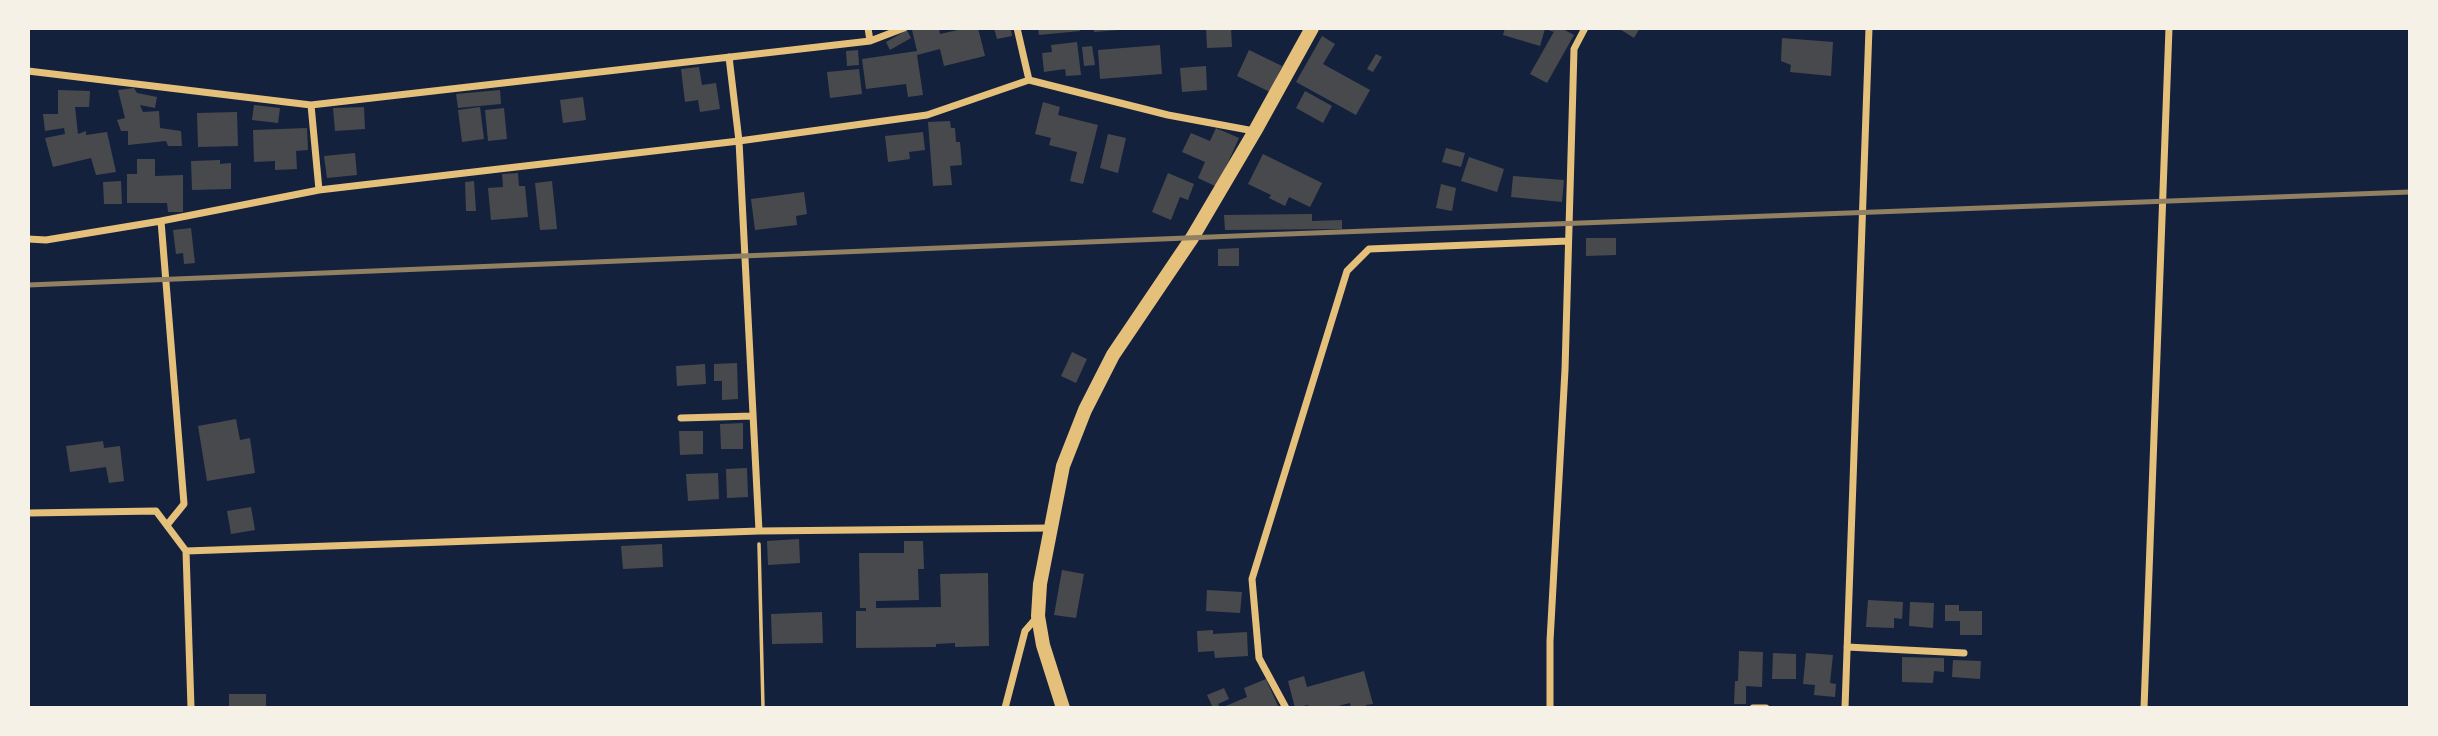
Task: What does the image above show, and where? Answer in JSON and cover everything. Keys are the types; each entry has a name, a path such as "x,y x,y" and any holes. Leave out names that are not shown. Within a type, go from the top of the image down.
{"main road":[{"path":"1063,708 1043,645 1038,616 1040,583 1063,466 1113,355 1192,238 1312,28"}],"street":[{"path":"868,28 870,41"},
{"path":"28,71 311,105 870,41 904,28"},
{"path":"1017,28 1029,80"},
{"path":"1549,708 1550,641 1565,370 1574,49 1585,28"},
{"path":"1845,708 1869,28"},
{"path":"2144,708 2169,28"},
{"path":"729,57 739,141 759,531"},
{"path":"28,239 46,240 161,221 320,190 739,141 928,115 1029,80 1168,115 1255,131"},
{"path":"311,105 320,190"},
{"path":"161,221 184,504 167,525"},
{"path":"1286,708 1259,658 1252,579 1347,271 1369,249 1569,241"},
{"path":"681,418 753,416"},
{"path":"28,513 156,511 186,551 191,708"},
{"path":"186,551 759,531 1051,528"},
{"path":"1005,708 1025,631 1038,616"},
{"path":"1847,647 1964,653"},
{"path":"1754,708 1766,708"}],"path":[{"path":"759,531 764,708"}],"building":[{"path":"939,28 940,34 978,28 985,56 944,66 940,49 917,55 923,95 908,97 906,84 866,89 862,59 917,51 912,30"},
{"path":"994,28 1011,28 1012,36 997,39"},
{"path":"1038,28 1079,28 1080,31 1039,35"},
{"path":"1094,28 1119,28 1119,30 1094,32"},
{"path":"1206,28 1231,28 1232,47 1207,48"},
{"path":"1505,28 1555,28 1554,32 1545,29 1540,46 1503,35"},
{"path":"1556,28 1574,35 1547,83 1530,74"},
{"path":"1618,28 1640,28 1634,38"},
{"path":"907,30 911,38 890,50 886,42"},
{"path":"1322,36 1335,44 1323,64 1370,90 1356,115 1296,82"},
{"path":"1782,38 1833,42 1831,76 1790,72 1791,65 1781,61"},
{"path":"1077,42 1081,75 1066,76 1065,69 1044,72 1042,53 1052,52 1051,45"},
{"path":"1160,45 1162,74 1100,79 1098,50"},
{"path":"1092,46 1095,65 1084,66 1082,47"},
{"path":"858,50 859,65 847,66 846,51"},
{"path":"1249,50 1282,66 1270,92 1237,76"},
{"path":"1376,54 1382,57 1373,72 1367,69"},
{"path":"1206,66 1207,90 1182,92 1180,68"},
{"path":"699,67 702,85 716,83 720,109 700,112 698,100 685,102 681,69"},
{"path":"859,69 862,94 830,98 827,72"},
{"path":"134,88 137,93 157,97 155,108 140,105 143,112 159,111 160,128 181,131 182,146 168,146 166,141 128,145 128,131 121,131 117,120 125,118 118,90"},
{"path":"58,90 90,91 89,107 75,107 78,134 86,131 86,135 107,132 116,172 96,175 91,158 53,167 45,138 65,134 64,128 45,131 43,114 58,114"},
{"path":"500,90 501,104 458,108 456,94"},
{"path":"1305,91 1332,106 1323,123 1296,108"},
{"path":"583,97 586,120 563,123 560,100"},
{"path":"1043,102 1060,107 1058,115 1098,125 1083,184 1070,181 1077,152 1049,145 1051,138 1035,134"},
{"path":"254,105 280,108 278,123 252,120"},
{"path":"364,107 365,129 335,131 333,108"},
{"path":"480,107 484,139 462,142 458,110"},
{"path":"504,108 507,139 488,141 485,110"},
{"path":"237,112 238,146 198,147 197,113"},
{"path":"950,121 951,128 955,128 956,142 960,142 962,165 950,166 952,185 933,186 928,122"},
{"path":"307,128 308,150 296,151 297,169 275,170 275,161 254,162 253,130"},
{"path":"1216,128 1239,138 1217,187 1198,178 1205,162 1182,152 1191,133 1210,141"},
{"path":"923,132 925,150 909,152 910,159 888,162 885,136"},
{"path":"1108,134 1126,138 1118,173 1100,168"},
{"path":"1446,148 1465,153 1461,167 1442,162"},
{"path":"355,153 357,175 327,178 324,156"},
{"path":"1263,154 1322,183 1310,207 1289,197 1285,206 1269,198 1271,195 1248,184"},
{"path":"1469,157 1504,169 1497,192 1461,181"},
{"path":"137,159 155,159 155,176 183,175 183,212 168,212 167,203 127,203 127,174 137,174"},
{"path":"220,160 220,164 231,163 231,189 192,190 191,161"},
{"path":"518,173 519,186 525,186 528,217 491,220 488,188 503,187 502,174"},
{"path":"1168,173 1194,184 1188,200 1180,197 1171,220 1152,212"},
{"path":"1513,176 1564,180 1562,202 1511,197"},
{"path":"121,181 122,204 104,204 103,182"},
{"path":"474,181 476,211 466,211 465,182"},
{"path":"552,181 557,229 540,230 535,183"},
{"path":"1441,184 1456,188 1452,211 1436,208"},
{"path":"804,192 807,214 796,216 797,225 755,230 751,199"},
{"path":"1312,214 1312,221 1342,220 1342,229 1225,230 1224,215"},
{"path":"191,228 195,263 184,264 183,253 176,254 173,230"},
{"path":"1586,238 1616,238 1616,255 1586,256"},
{"path":"1239,248 1239,266 1218,266 1218,249"},
{"path":"1072,352 1087,359 1076,383 1061,376"},
{"path":"737,363 738,399 722,400 722,381 714,381 714,364"},
{"path":"705,364 706,384 677,386 676,366"},
{"path":"236,419 240,440 250,438 255,473 207,481 198,426"},
{"path":"743,423 743,449 721,449 720,424"},
{"path":"679,431 703,431 703,454 680,455"},
{"path":"103,441 104,448 120,446 124,481 109,483 106,467 70,472 66,446"},
{"path":"747,468 748,497 727,498 726,469"},
{"path":"718,473 719,499 688,501 686,474"},
{"path":"251,507 255,530 231,534 227,511"},
{"path":"799,539 800,563 768,565 767,541"},
{"path":"904,541 923,541 924,569 918,569 919,600 876,601 876,608 941,607 940,574 988,573 989,646 955,647 955,643 936,644 936,647 856,648 856,611 866,611 866,608 860,608 859,553 904,553"},
{"path":"662,544 663,567 623,569 621,546"},
{"path":"1062,570 1084,574 1076,618 1054,615"},
{"path":"1207,590 1242,592 1240,613 1206,611"},
{"path":"1868,600 1903,602 1902,619 1894,618 1894,628 1866,627"},
{"path":"1910,602 1934,603 1933,628 1909,626"},
{"path":"1945,605 1959,605 1959,611 1982,611 1982,635 1960,635 1960,621 1945,621"},
{"path":"822,612 823,643 772,644 771,614"},
{"path":"1213,630 1213,634 1247,632 1248,656 1215,658 1214,651 1198,652 1197,631"},
{"path":"1739,651 1763,652 1762,687 1746,686 1746,704 1734,704"},
{"path":"1773,653 1796,654 1796,679 1772,679"},
{"path":"1806,653 1833,655 1830,683 1836,684 1835,697 1814,695 1815,685 1803,684"},
{"path":"1902,657 1944,658 1944,672 1934,671 1933,683 1902,682"},
{"path":"1953,660 1981,661 1980,679 1952,677"},
{"path":"1364,671 1373,704 1366,705 1367,708 1351,708 1350,703 1330,708 1309,708 1308,705 1295,708 1288,681 1304,676 1307,687"},
{"path":"1266,679 1279,708 1221,708 1247,697 1244,688"},
{"path":"1224,688 1229,699 1218,704 1220,708 1213,708 1207,695"},
{"path":"229,694 266,694 266,708 229,708"}],"railway":[{"path":"28,285 2410,192"}]}
